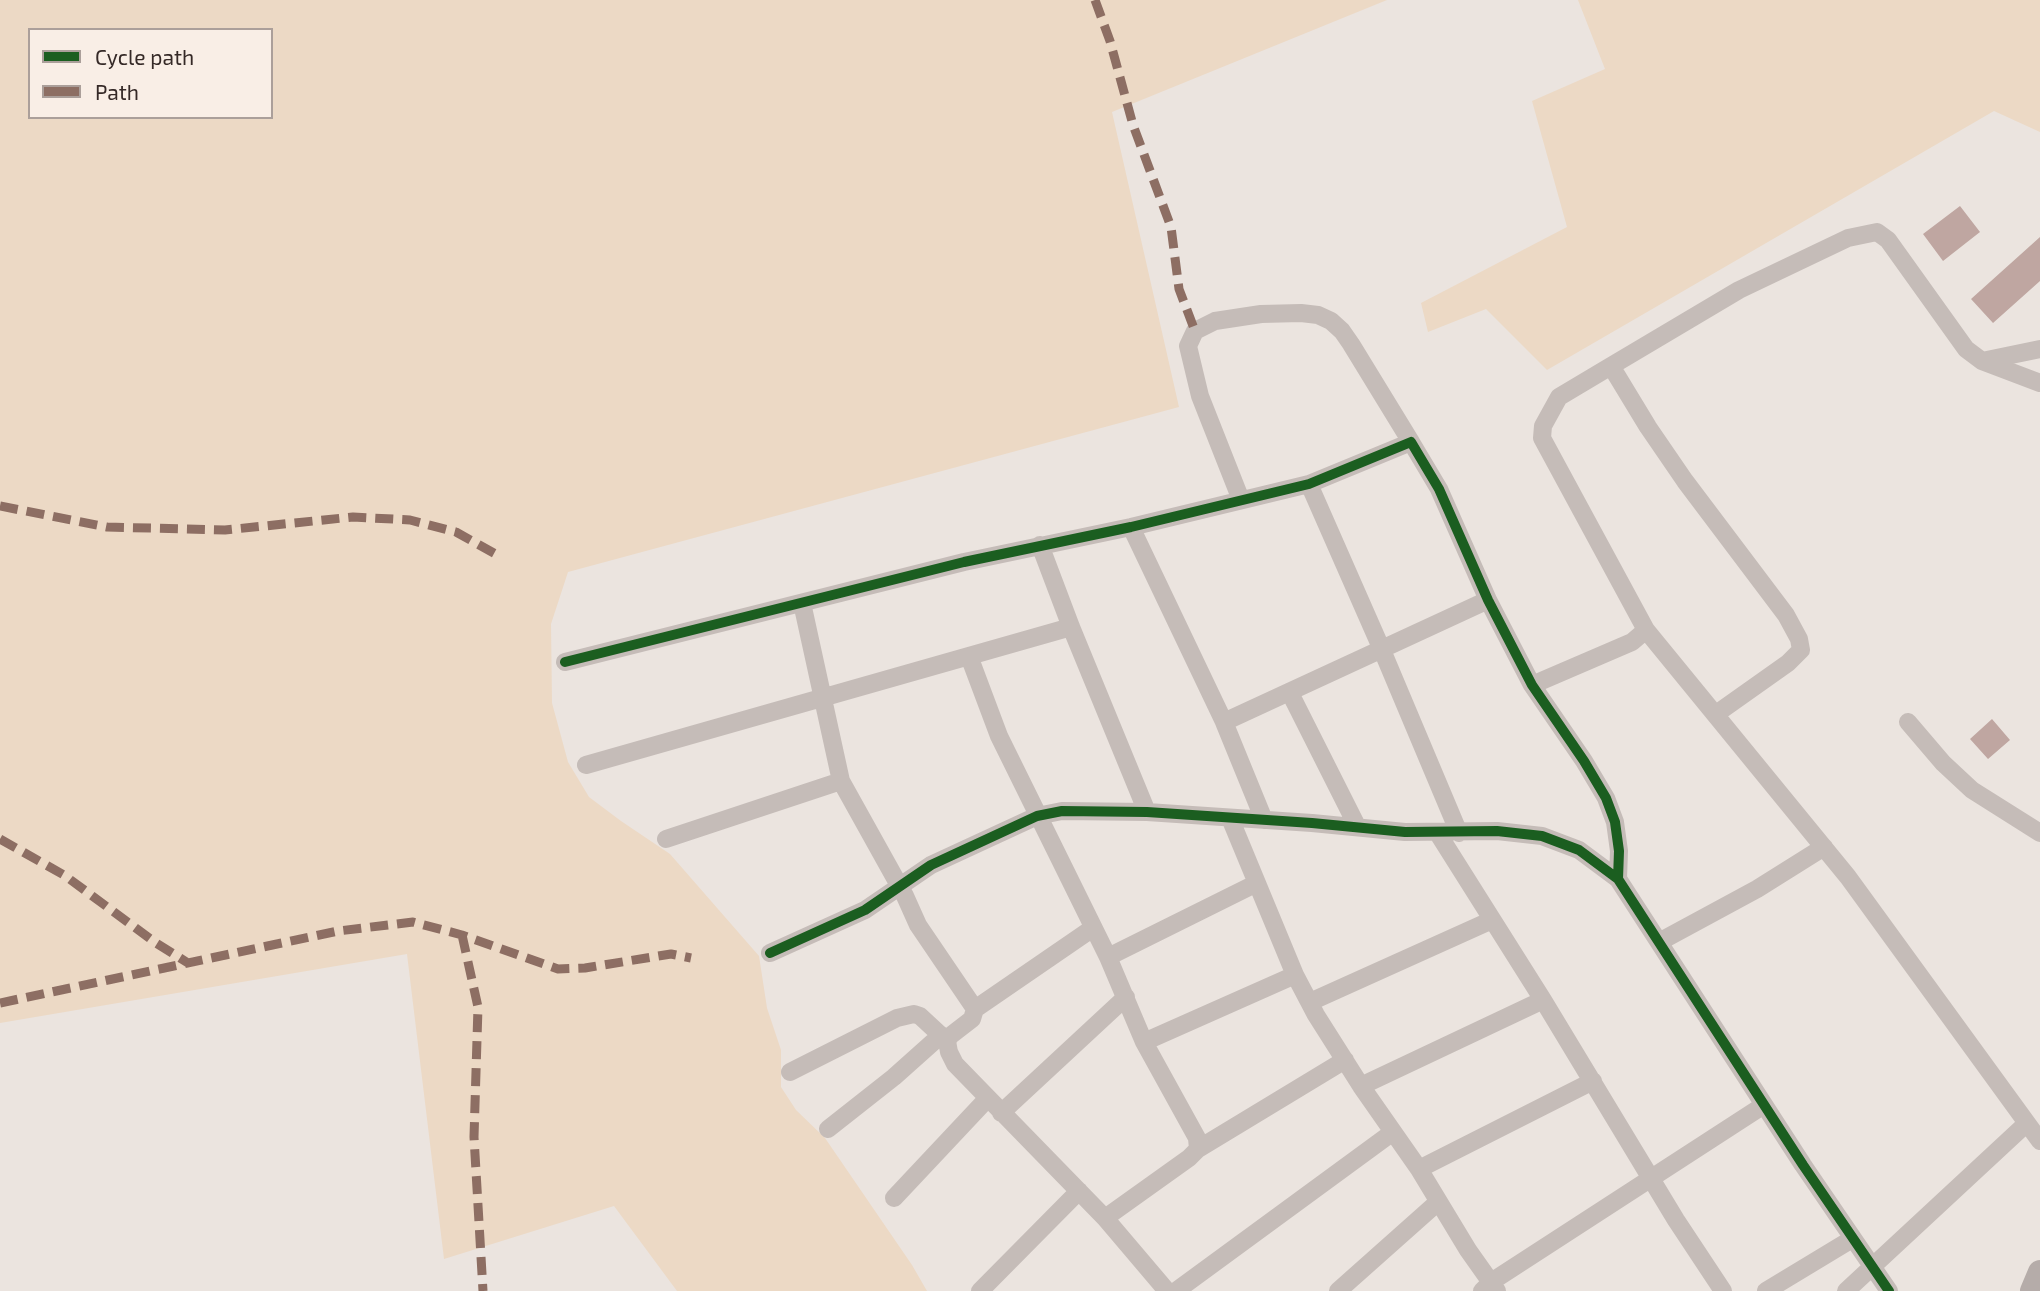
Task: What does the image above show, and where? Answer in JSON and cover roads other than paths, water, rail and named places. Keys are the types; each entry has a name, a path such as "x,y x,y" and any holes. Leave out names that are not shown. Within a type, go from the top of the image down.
{"street":[{"path":"2040,383 1982,361 1966,349 1888,240 1877,232 1848,238 1739,289 1559,397 1543,426 1542,438 1646,630 1824,847 2040,1141"},
{"path":"1241,500 1200,396 1188,346 1195,331 1215,321 1261,314 1318,315 1331,321 1342,331 1411,442 1439,489 1489,600 1532,685 1606,798 1615,822 1619,851 1618,879"},
{"path":"1982,361 2040,349"},
{"path":"1611,366 1648,428 1786,615 1799,639 1801,650 1787,663 1716,714"},
{"path":"565,662 1040,545 1131,527 1309,484 1411,442"},
{"path":"1309,484 1459,833"},
{"path":"1131,527 1224,722 1264,820"},
{"path":"1040,545 1147,812"},
{"path":"1224,722 1489,600"},
{"path":"802,603 841,781 899,885 918,925 975,1009"},
{"path":"586,765 1071,627"},
{"path":"1532,685 1632,642 1646,630"},
{"path":"969,656 999,736 1108,957 1144,1042 1187,1117 1197,1138 1198,1149"},
{"path":"1290,693 1357,826"},
{"path":"1908,722 1943,763 1972,790 2040,833"},
{"path":"666,839 841,781"},
{"path":"771,953 864,910 931,865 1037,816 1062,811 1147,812 1357,826 1405,832 1497,831 1542,836 1578,850 1618,879 1871,1268 1889,1291"},
{"path":"1230,818 1295,975 1361,1086 1419,1169 1490,1288 1651,1178 1765,1105"},
{"path":"1437,832 1723,1291"},
{"path":"1659,942 1746,895 1824,847"},
{"path":"1108,957 1257,883"},
{"path":"1310,1002 1492,919"},
{"path":"828,1129 972,1019 975,1009 1093,928"},
{"path":"1144,1042 1295,975"},
{"path":"1001,1113 1126,997"},
{"path":"1361,1086 1543,1000"},
{"path":"790,1072 897,1018 920,1016 944,1038 955,1065 1105,1218 1167,1291"},
{"path":"1105,1218 1198,1149 1345,1060"},
{"path":"1419,1169 1592,1081"},
{"path":"894,1198 987,1099"},
{"path":"1846,1291 2026,1123"},
{"path":"1176,1291 1393,1132"},
{"path":"980,1291 1079,1191"},
{"path":"1338,1291 1438,1202"},
{"path":"1766,1291 1852,1239"},
{"path":"2032,1291 2040,1272"}]}
